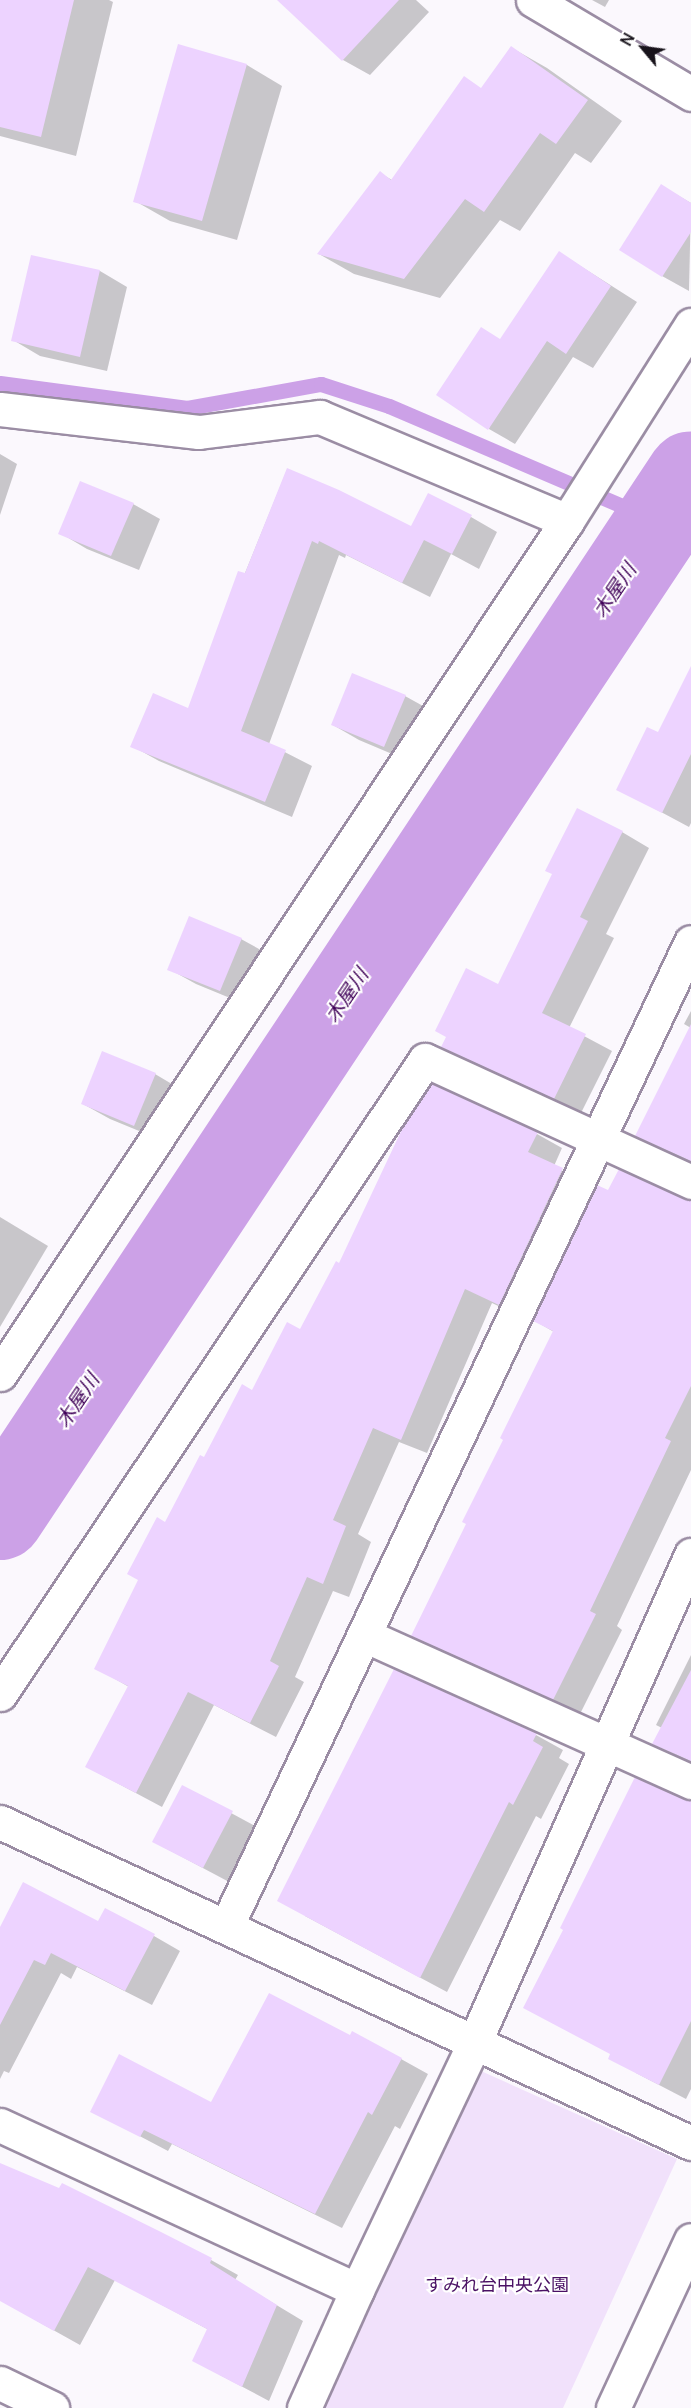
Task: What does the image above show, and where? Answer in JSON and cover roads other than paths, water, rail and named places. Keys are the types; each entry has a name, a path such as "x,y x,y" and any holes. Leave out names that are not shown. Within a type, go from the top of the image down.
{"street":[{"path":"533,0 691,94"},
{"path":"0,1374 567,521 691,325"},
{"path":"0,409 199,432 320,417 567,521"},
{"path":"226,1927 691,942"},
{"path":"0,1694 425,1060 691,1182"},
{"path":"304,2408 475,2041 691,1555"},
{"path":"364,1635 691,1782"},
{"path":"0,1822 691,2143"},
{"path":"0,2125 357,2290"},
{"path":"613,2408 691,2240"},
{"path":"0,2383 52,2408"}],"waterway":[{"path":"0,383 187,408 321,384 389,406 659,522"},
{"name":"木屋川","path":"0,1516 691,475"}],"park label":[{"name":"すみれ台中央公園","path":"497,2284"}]}
